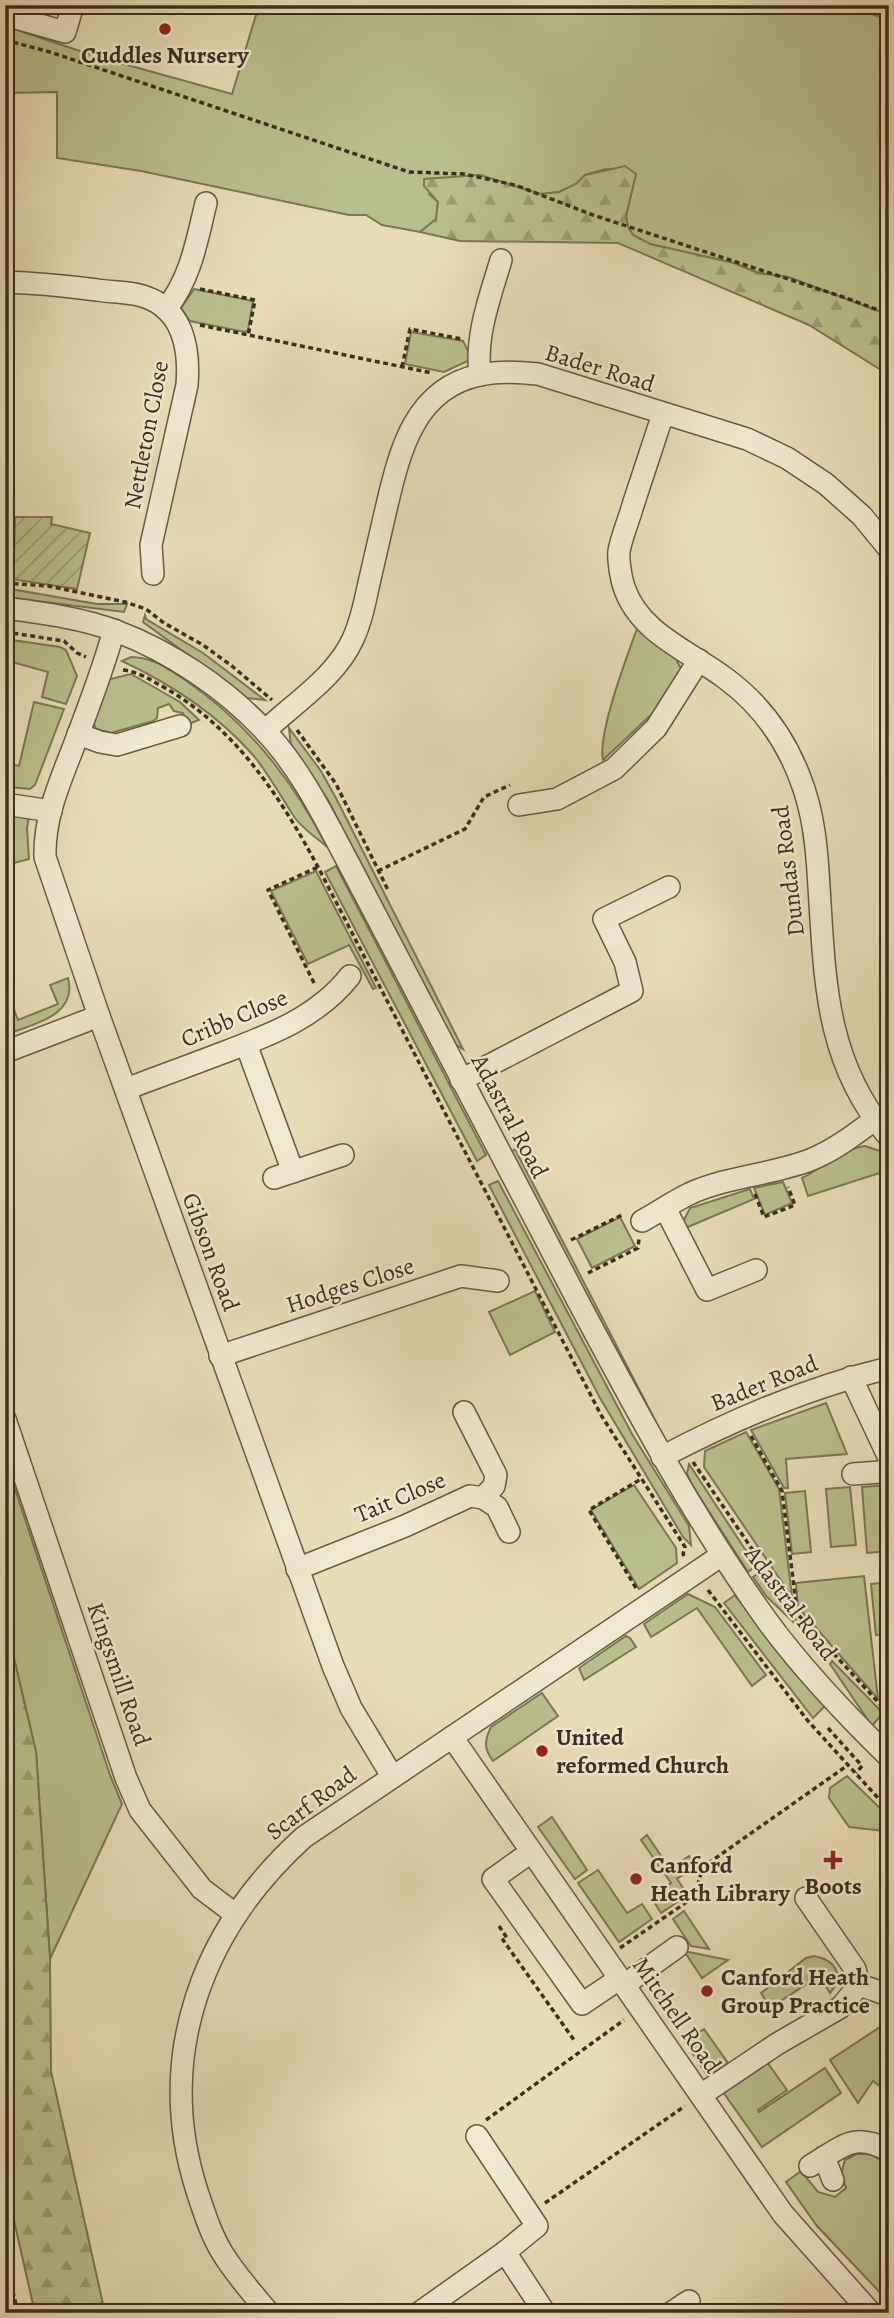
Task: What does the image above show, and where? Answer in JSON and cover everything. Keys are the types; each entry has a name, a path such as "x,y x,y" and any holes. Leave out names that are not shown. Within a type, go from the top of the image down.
{"street":[{"path":"5,15 65,32 73,5"},
{"path":"5,282 88,288 140,296 172,315 177,295 193,259 206,203"},
{"path":"472,377 500,260"},
{"name":"Nettleton Close","path":"153,575 151,545 187,385 189,360 187,345 172,315"},
{"name":"Bader Road","path":"265,731 338,663 353,640 404,441 417,417 440,393 472,377 508,372 538,374 747,439 787,458 825,484 862,516 889,549"},
{"name":"Dundas Road","path":"663,414 619,553 624,586 636,613 662,636 725,678 751,700 773,726 800,777 810,807 816,843 826,994 831,1023 859,1094 874,1120 889,1137"},
{"name":"Adastral Road","path":"5,608 114,630 170,658 208,682 265,731 292,766 323,815 662,1457 722,1555 787,1645 853,1722 889,1757"},
{"name":"Gibson Road","path":"114,630 105,665 55,793 45,832 45,857 220,1356 333,1666 351,1708 392,1776"},
{"path":"519,805 557,799 614,769 656,728 699,660"},
{"path":"78,734 117,745 180,726"},
{"path":"5,804 51,811"},
{"path":"461,1080 632,990 625,962 604,919 669,887"},
{"name":"Cribb Close","path":"126,1089 279,1030 310,1014 336,994 350,976"},
{"path":"5,1052 99,1016"},
{"path":"246,1044 284,1175 343,1155"},
{"path":"642,1221 690,1194 747,1175 811,1160 874,1120"},
{"path":"665,1208 707,1290 756,1270"},
{"name":"Hodges Close","path":"220,1356 461,1276 498,1281"},
{"name":"Bader Road","path":"662,1457 814,1388 889,1368"},
{"path":"851,1377 889,1458"},
{"path":"464,1412 496,1475 494,1486 483,1498"},
{"name":"Kingsmill Road","path":"5,1419 139,1810 202,1889 235,1914"},
{"path":"853,1474 880,1472 889,1468"},
{"name":"Tait Close","path":"297,1569 405,1526 470,1496 483,1498 497,1507 509,1532"},
{"name":"Scarf Road","path":"269,2313 223,2253 204,2211 188,2162 182,2068 188,2025 202,1978 218,1942 257,1885 296,1844 392,1776 722,1555"},
{"name":"Mitchell Road","path":"452,1737 783,2214 872,2313"},
{"path":"531,1852 493,1879 582,2004 677,1947"},
{"path":"806,1898 855,1969 859,1985"},
{"path":"859,1985 889,1995"},
{"path":"701,2095 777,2044 841,2007 859,1985"},
{"path":"419,2313 537,2226 477,2136"},
{"path":"832,2180 817,2162 854,2141 871,2141 889,2151"},
{"path":"505,2252 545,2313"}],"path":[{"path":"5,40 50,52 410,172 464,174 515,185 593,215 889,314"},
{"path":"192,287 255,300 248,336"},
{"path":"172,315 248,336 402,367 472,377"},
{"path":"402,367 410,329 480,342"},
{"path":"5,632 64,641 77,653 118,670 136,672 187,701 242,751 272,788 318,867 601,1415 685,1547 683,1554 808,1721 889,1810"},
{"path":"378,871 465,829 484,797 510,785 519,805"},
{"path":"318,867 268,890 324,1003"},
{"path":"747,1175 764,1217 795,1205 781,1168"},
{"path":"571,1240 621,1214 642,1221 638,1248 588,1273"},
{"path":"742,1419 782,1491 796,1604 792,1608"},
{"path":"641,1479 589,1510 646,1605"},
{"path":"888,1713 884,1717 889,1721"},
{"path":"604,1958 694,1897 703,1867 848,1765"},
{"path":"492,1916 507,1938 503,1940 574,2039"},
{"path":"477,2136 472,2129 640,2008"},
{"path":"530,2214 701,2095"},
{"path":"5,2258 18,2313"}],"green space":[{"path":"259,5 845,5 889,20 889,315 788,277 758,273 734,263 650,244 633,235 626,216 636,174 606,169 585,175 576,184 559,192 540,194 480,175 429,194 438,202 436,219 420,232 382,225 366,215 349,215 141,171 57,158 57,92 5,93 5,26 95,56 232,94"},
{"path":"625,166 636,174 626,216 633,235 650,244 734,263 758,273 788,277 889,315 889,375 809,325 618,243 460,241 420,232 436,219 438,202 424,186 424,179 480,175 540,194 559,192 576,184 585,175"},
{"path":"194,289 253,301 248,330 245,332 190,321 181,308"},
{"path":"411,332 463,341 472,359 444,372 405,364"},
{"path":"15,517 52,517 51,524 90,533 77,589 11,579"},
{"path":"5,588 97,604 127,604 124,612 5,597"},
{"path":"145,615 146,619 203,653 265,700 247,698 143,622"},
{"path":"638,626 673,653 681,669 653,713 603,760 602,748 609,714"},
{"path":"5,639 66,650 77,676 66,704 42,697 48,672 5,660"},
{"path":"131,657 153,661 166,667 229,714 283,776 314,822 327,847 298,822 264,770 239,740 192,701 158,679 122,661"},
{"path":"131,674 180,702 199,720 186,725 183,713 174,711 169,704 158,708 157,718 153,721 111,733 96,729 93,721 106,680"},
{"path":"34,702 64,709 35,785 30,789 9,787 5,782 10,764 19,766"},
{"path":"289,728 321,771 337,800 463,1049 453,1043 328,800 291,746"},
{"path":"5,808 29,817 29,859 10,864 9,877 5,881"},
{"path":"336,866 486,1155 477,1161 325,872"},
{"path":"316,871 376,988 373,989 349,945 308,964 271,891"},
{"path":"68,978 69,991 60,1010 40,1022 5,1035 5,988 18,1020 58,1004 50,985"},
{"path":"865,1146 889,1157 889,1170 808,1196 802,1178 840,1155"},
{"path":"515,1149 657,1424 651,1420 511,1152"},
{"path":"498,1181 632,1434 689,1526 691,1545 683,1537 600,1398 489,1185"},
{"path":"783,1182 792,1203 765,1215 754,1188"},
{"path":"750,1189 754,1199 683,1229 682,1224 690,1208"},
{"path":"620,1217 635,1246 592,1268 577,1239"},
{"path":"535,1291 555,1332 510,1355 489,1312"},
{"path":"826,1403 847,1454 786,1459 788,1488 784,1488 751,1430"},
{"path":"746,1432 779,1489 792,1597 704,1467 705,1451"},
{"path":"5,1459 122,1804 50,1959 36,1752 5,1620"},
{"path":"689,1464 756,1566 748,1572 692,1485 687,1474"},
{"path":"634,1485 676,1548 677,1563 639,1589 591,1510"},
{"path":"889,1485 889,1551 867,1553 862,1487"},
{"path":"850,1487 856,1545 831,1547 826,1489"},
{"path":"805,1491 811,1552 792,1554 785,1493"},
{"path":"760,1572 807,1635 766,1596 753,1577"},
{"path":"864,1576 878,1699 798,1607 796,1583"},
{"path":"889,1582 889,1633 876,1635 871,1584"},
{"path":"688,1594 715,1607 766,1675 752,1686 697,1608 651,1637 644,1624"},
{"path":"735,1595 825,1706 813,1718 724,1603"},
{"path":"5,1620 36,1752 50,1959 51,2071 105,2313 35,2313 5,2181"},
{"path":"626,1636 636,1647 584,1680 579,1668"},
{"path":"832,1661 883,1713 872,1726 830,1664"},
{"path":"542,1693 558,1716 493,1761 486,1745 491,1727"},
{"path":"847,1776 886,1814 884,1831 849,1827 829,1798 830,1788"},
{"path":"552,1817 587,1870 575,1879 538,1827"},
{"path":"647,1835 670,1869 689,1856 695,1866 677,1879 688,1895 661,1913 651,1897 671,1883 641,1840"},
{"path":"598,1870 627,1913 642,1904 652,1919 619,1942 578,1883"},
{"path":"684,1911 709,1949 691,1946 673,1919"},
{"path":"684,1951 728,1960 702,1978"},
{"path":"814,1956 828,1961 836,1970 837,1981 830,1993 819,1976 770,2008 761,1993 806,1958"},
{"path":"889,2021 889,2093 873,2081 858,2103 830,2060"},
{"path":"692,2029 696,2034 704,2029 728,2063 707,2075 681,2036"},
{"path":"767,2062 787,2090 758,2110 759,2112 825,2068 841,2093 762,2147 723,2092"},
{"path":"856,2154 870,2154 889,2165 889,2302 817,2226 786,2182 801,2171 818,2192 835,2197 846,2188 841,2174 845,2160"}],"place":[{"name":"Cuddles Nursery","path":"165,29"},
{"name":"United reformed Church","path":"542,1751"},
{"name":"Boots","path":"833,1860"},
{"name":"Canford Heath Library","path":"636,1879"},
{"name":"Canford Heath Group Practice","path":"707,1991"}]}
